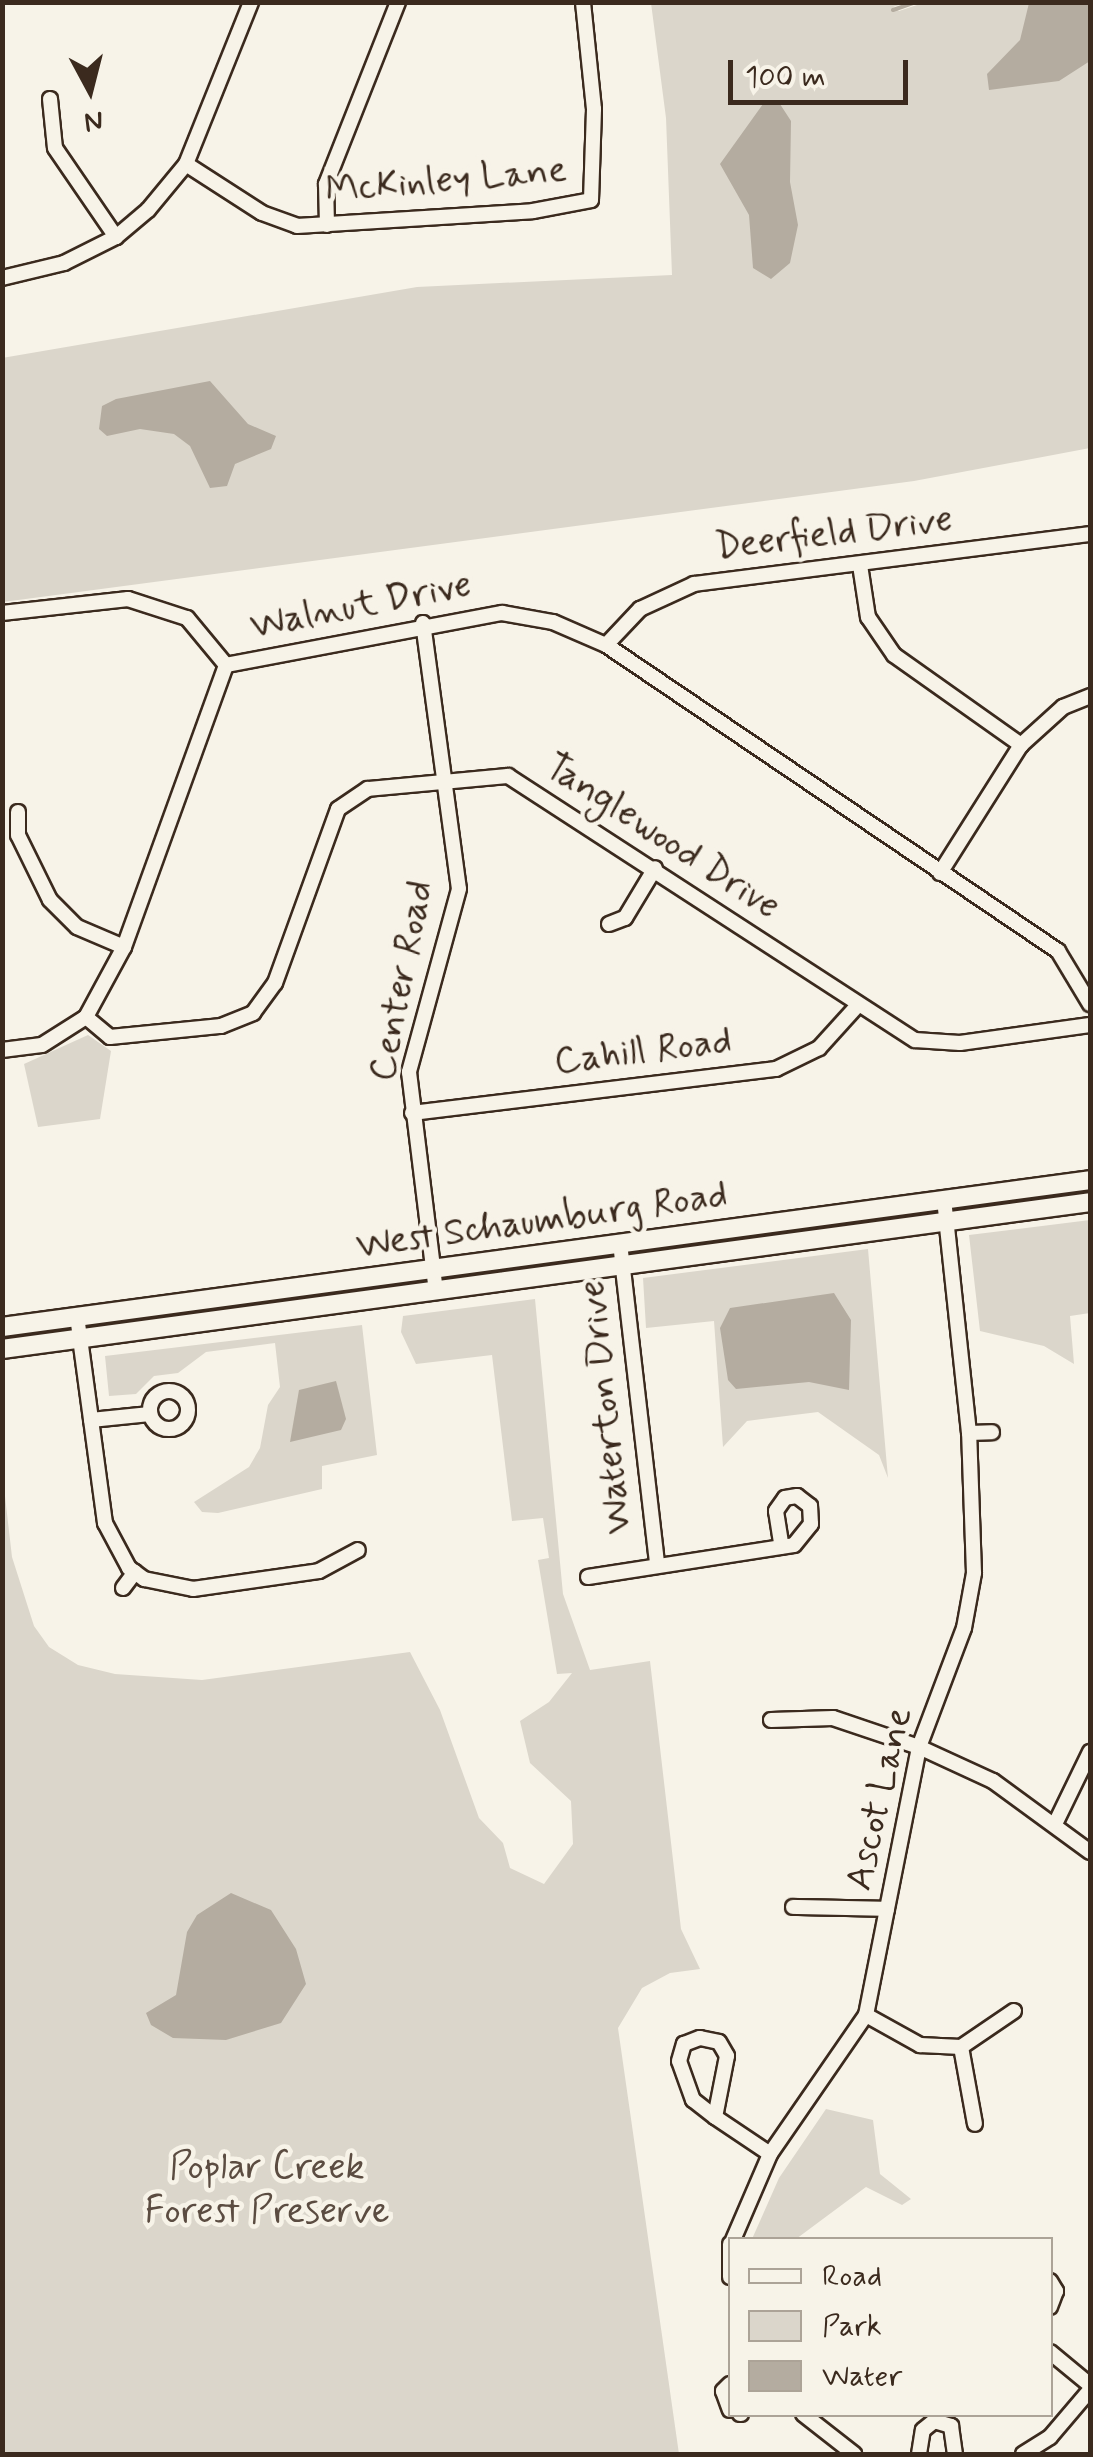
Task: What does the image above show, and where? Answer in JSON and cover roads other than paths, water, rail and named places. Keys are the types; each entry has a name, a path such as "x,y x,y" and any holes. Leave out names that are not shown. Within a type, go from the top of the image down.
{"main road":[{"name":"West Schaumburg Road","path":"2,1326 1090,1180"},
{"name":"West Schaumburg Road","path":"2,1349 1090,1202"}],"street":[{"path":"2,278 64,263 116,237 186,164 251,2"},
{"path":"327,225 326,184 398,2"},
{"name":"McKinley Lane","path":"186,164 262,212 297,226 533,211 591,200 594,109 582,2"},
{"path":"50,99 56,148 116,237"},
{"name":"Deerfield Drive","path":"606,646 640,609 694,584 1090,534"},
{"path":"860,565 868,617 894,655 1020,745"},
{"path":"2,614 128,598 187,618 226,665"},
{"name":"Walnut Drive","path":"2,1050 42,1045 86,1016 124,947 226,665 423,624 502,613 553,622 606,646 1058,952 1090,1004"},
{"name":"Center Road","path":"423,624 459,889 409,1072 436,1291"},
{"path":"940,873 1020,745 1063,708 1090,696"},
{"name":"Tanglewood Drive","path":"86,1016 110,1037 221,1026 253,1013 274,982 338,809 368,789 444,778 508,776 916,1040 960,1043 1090,1026"},
{"path":"18,812 18,835 50,900 76,927 124,947"},
{"path":"610,924 625,918 655,868"},
{"name":"Cahill Road","path":"412,1113 776,1068 819,1048 858,1005"},
{"name":"Ascot Lane","path":"734,2237 770,2154 866,2014 919,1746 964,1628 974,1572 969,1433 944,1200"},
{"name":"Waterton Drive","path":"620,1243 657,1564"},
{"path":"78,1316 108,1536 135,1572 193,1589 319,1571 358,1550"},
{"path":"91,1420 150,1414"},
{"path":"969,1433 992,1432"},
{"path":"588,1578 782,1546"},
{"path":"124,1588 135,1572"},
{"path":"771,1720 833,1718 919,1746 993,1781 1056,1822 1090,1852"},
{"path":"1056,1822 1090,1752"},
{"path":"793,1907 887,1909"},
{"path":"866,2014 920,2046 962,2048 1014,2011"},
{"path":"716,2116 727,2056 720,2042 700,2038 684,2044 679,2061 693,2100 770,2154"},
{"path":"962,2048 975,2124"},
{"path":"1023,2454 1050,2437 1090,2388 1053,2355"},
{"path":"806,2417 833,2450 854,2454"},
{"path":"919,2454 922,2430 934,2420 951,2426 955,2454"}],"water":[{"path":"1029,3 1090,3 1090,61 1059,81 989,90 987,74 1020,40"},
{"path":"778,101 791,121 790,182 798,225 790,263 771,279 753,268 749,215 720,164 763,104"},
{"path":"210,381 248,424 276,436 271,449 235,464 227,486 210,488 190,446 174,434 140,429 107,436 99,429 102,406 116,399"},
{"path":"834,1293 851,1320 849,1390 809,1382 736,1389 728,1380 720,1328 730,1308"},
{"path":"336,1381 346,1419 341,1430 290,1442 299,1390"},
{"path":"231,1893 271,1910 296,1949 306,1984 281,2023 226,2040 173,2038 151,2025 146,2013 176,1995 187,1932 197,1915"}],"waterway":[{"path":"893,10 916,2"}],"park label":[{"name":"Poplar Creek Forest Preserve","path":"267,2190"}]}
